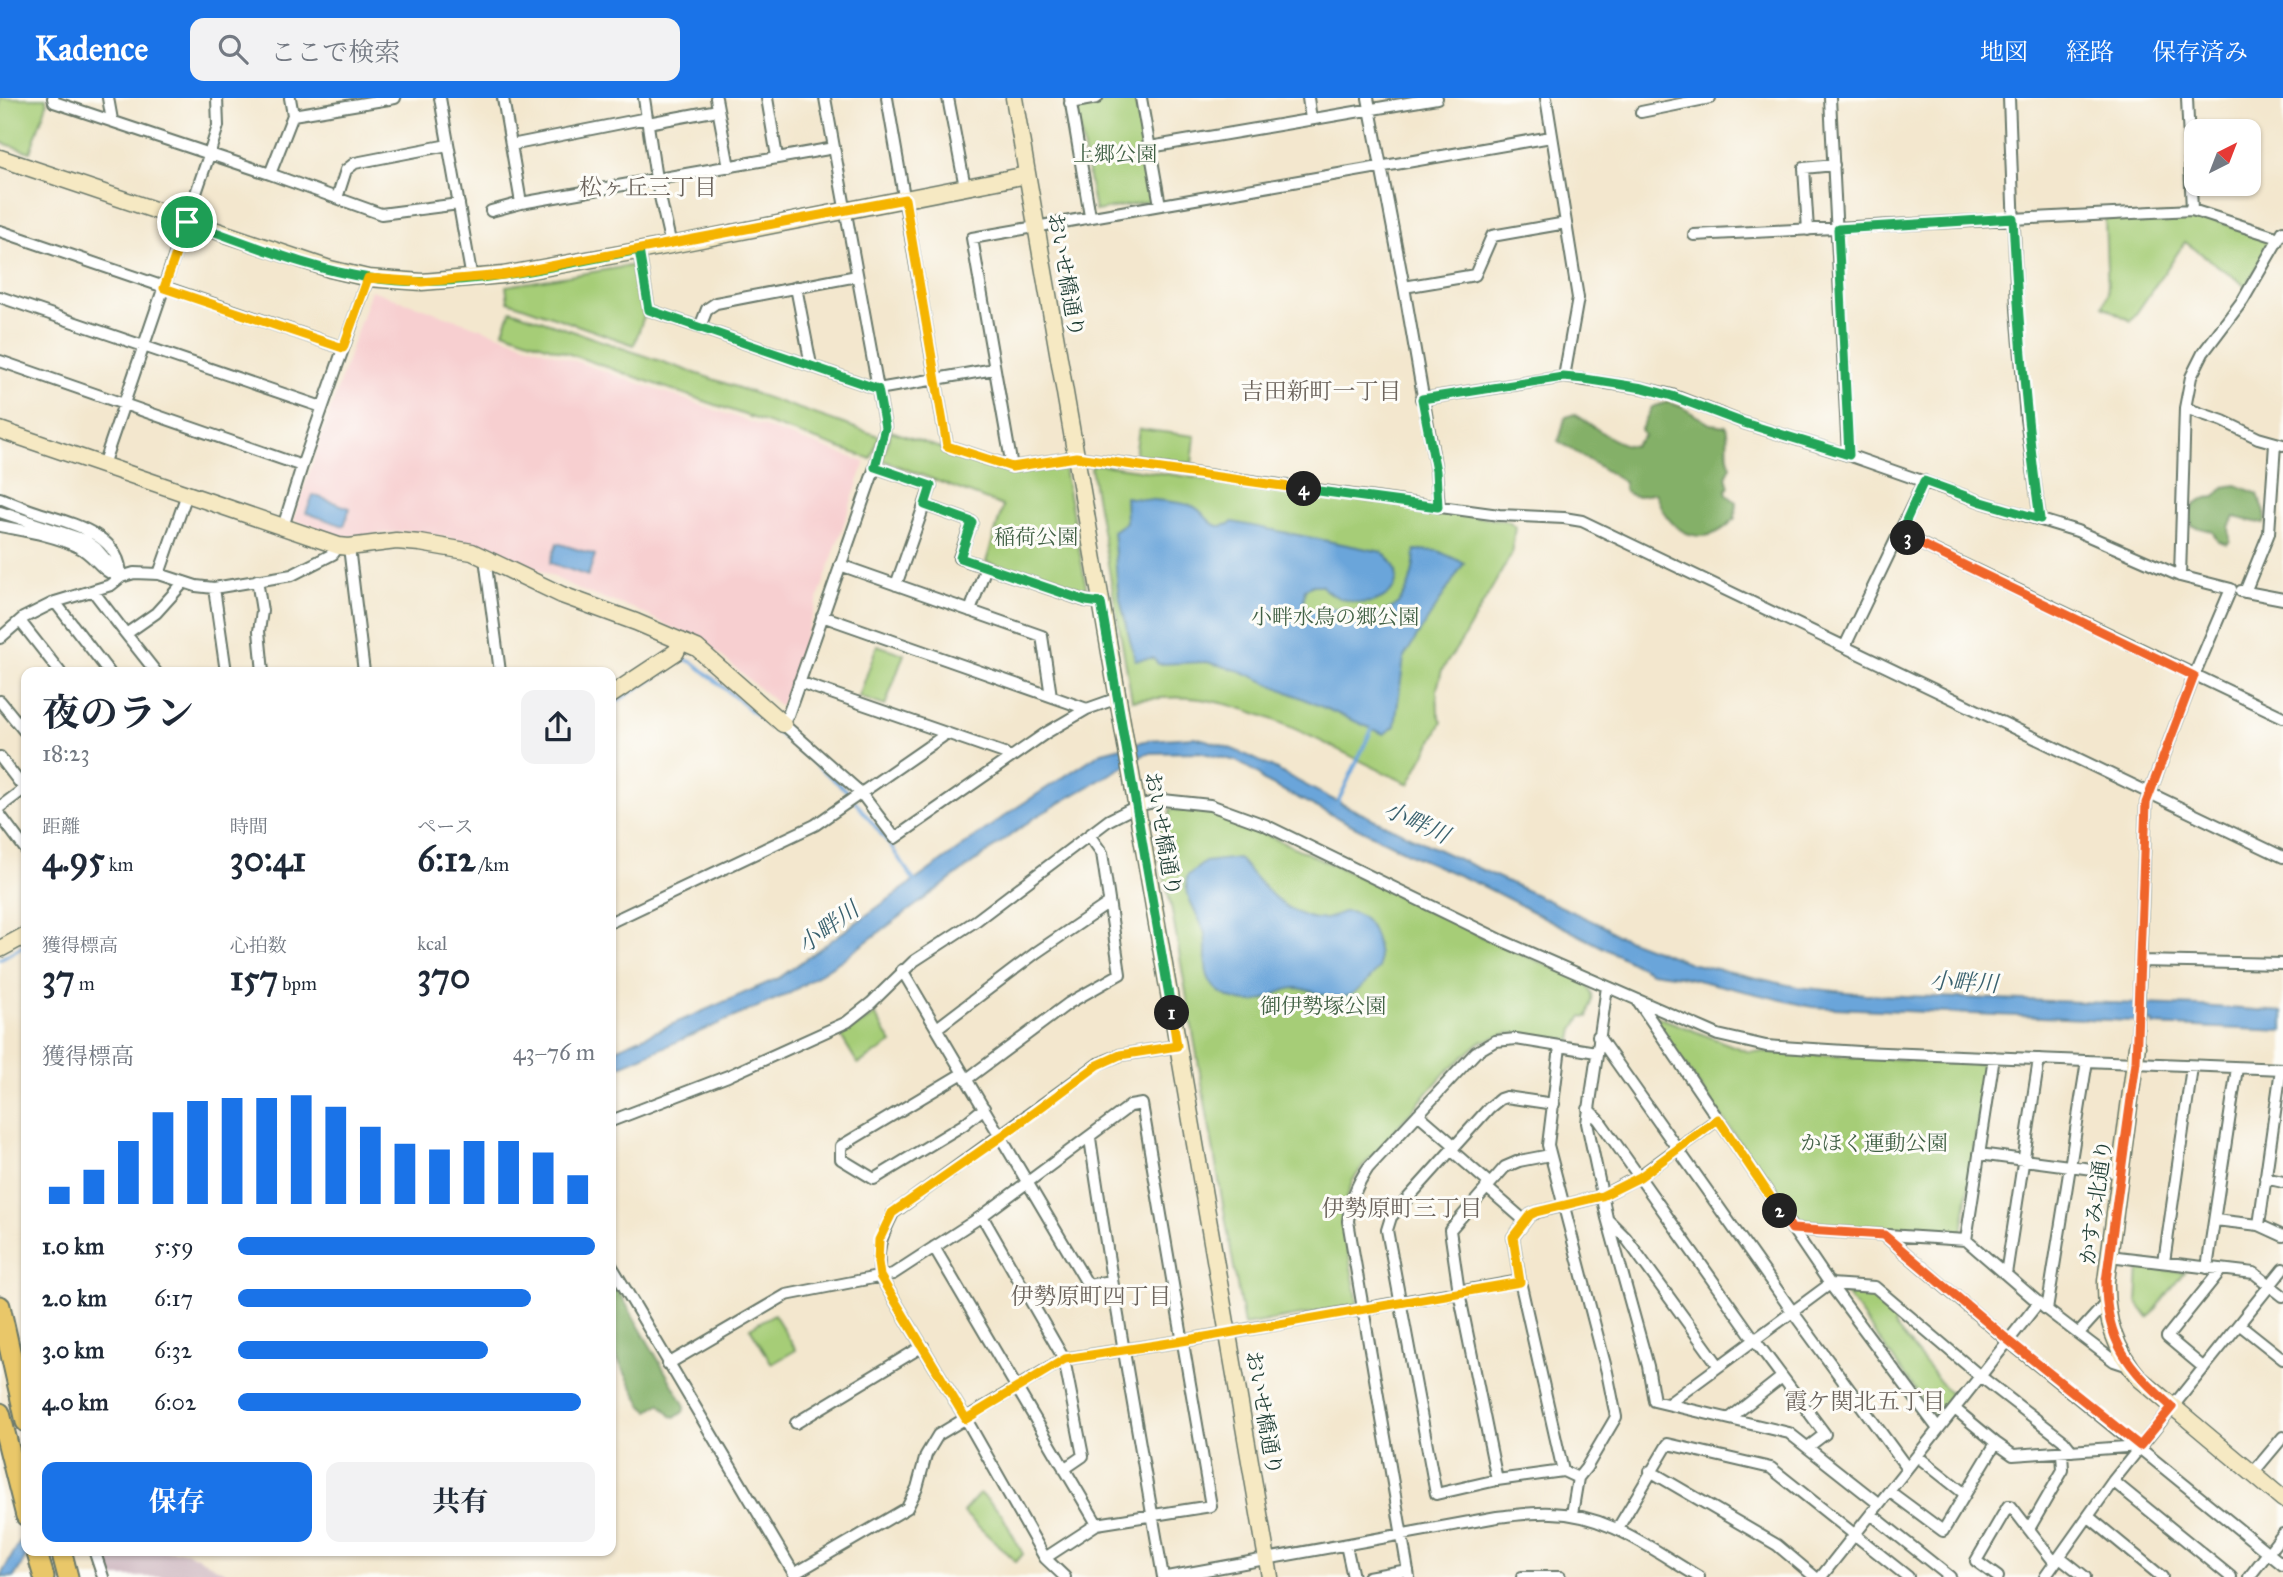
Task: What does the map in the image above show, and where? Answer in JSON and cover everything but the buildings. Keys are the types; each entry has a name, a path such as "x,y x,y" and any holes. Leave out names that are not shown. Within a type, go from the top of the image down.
{"highway":[{"path":"0,1306 21,1400"},
{"path":"0,1413 21,1495"},
{"path":"38,1556 44,1577"},
{"path":"63,1556 68,1577"}],"street":[{"path":"53,98 54,102 381,214 459,204"},
{"path":"108,98 112,120"},
{"path":"103,465 218,127 217,98"},
{"path":"270,174 293,115 290,98"},
{"path":"293,115 395,98"},
{"path":"440,98 472,279"},
{"path":"503,98 521,203"},
{"path":"644,98 656,179 671,245"},
{"path":"716,98 729,167"},
{"path":"766,98 777,157"},
{"path":"783,724 875,467 885,427 825,98"},
{"path":"887,98 947,446 1012,467 1076,457 1438,507 1519,517 1582,521 2283,857"},
{"path":"948,98 965,187"},
{"name":"おいせ橋通り","path":"1014,98 1270,1577"},
{"path":"1090,216 1070,100 1097,98"},
{"path":"1141,98 1160,205"},
{"path":"1308,98 1311,119"},
{"path":"1150,147 1311,119 1369,103 1437,98"},
{"path":"1546,98 1578,298 1563,377"},
{"path":"1641,112 1710,98"},
{"path":"1830,98 1849,455"},
{"path":"2008,98 2017,309 2025,406 2040,519"},
{"path":"2187,98 2192,210"},
{"path":"1369,103 1436,471 1438,507"},
{"path":"511,145 718,110"},
{"path":"1012,467 972,238 1551,137"},
{"path":"337,198 346,170 355,163 448,145"},
{"path":"491,211 521,203 834,148"},
{"path":"0,158 310,263 368,278 422,282 472,279 671,245 1027,175"},
{"path":"1808,230 1804,168 1834,165"},
{"path":"1694,234 2192,210 2281,235 2243,300 2203,354 2191,377 2185,408 2180,576"},
{"path":"1404,287 1475,275 1492,236 1566,223"},
{"path":"0,231 343,348"},
{"path":"639,250 649,310 878,389 994,369"},
{"path":"700,327 707,309 716,303 857,276"},
{"path":"283,527 368,278"},
{"path":"796,287 811,365"},
{"path":"0,297 322,407"},
{"path":"0,361 302,466"},
{"path":"1422,399 1563,377 1643,388 1849,455 1982,502 2077,531 2180,576 2283,599"},
{"path":"2185,408 2279,444 2270,530 2245,592"},
{"path":"0,430 344,546 396,541 420,542 472,552 562,595 681,641 705,654 861,793 895,838 1046,733 1087,709 1119,704"},
{"path":"875,467 931,486 897,585"},
{"path":"1845,646 1924,481"},
{"path":"159,574 187,494"},
{"path":"0,498 92,531 113,551 121,565 121,577"},
{"path":"925,505 972,522 960,558 1086,601 1101,603"},
{"path":"0,512 85,540 96,548 121,577"},
{"path":"0,526 78,546 90,554 109,575 121,577"},
{"path":"1900,534 2283,718"},
{"path":"0,638 20,621 55,602 111,585 121,577 134,573 159,574 215,588 292,575 344,546"},
{"path":"344,546 363,667"},
{"path":"485,558 499,667"},
{"path":"840,565 1042,636 1051,696"},
{"path":"970,611 986,567"},
{"path":"257,580 262,611 259,631 263,667"},
{"path":"126,634 156,613 184,582"},
{"path":"215,588 225,667"},
{"path":"2137,1054 2146,803 2194,676 2231,589"},
{"path":"93,591 152,667"},
{"path":"55,602 106,667"},
{"path":"822,616 1087,709"},
{"path":"20,621 56,667"},
{"path":"616,692 676,652 681,641"},
{"path":"799,682 1004,753 1009,758"},
{"path":"0,701 21,727"},
{"path":"616,920 832,815 944,733"},
{"path":"0,757 21,785"},
{"path":"0,807 21,793"},
{"path":"616,1119 727,1076 847,1023 871,1003 902,970 977,920 1136,800 1164,800 1210,805 1238,814 1503,941 1718,1035 1755,1044 1860,1052 2087,1061 2137,1054 2192,1067 2282,1069 2277,1133 2265,1178 2259,1225"},
{"path":"0,815 21,843"},
{"path":"984,1108 963,1125 874,1179 841,1159 841,1146 965,1076 1069,1003 1120,974 1102,853 1089,835"},
{"path":"937,1028 1037,952 1109,903"},
{"path":"0,949 21,938"},
{"path":"2140,964 2283,964"},
{"path":"902,970 1088,1285 1111,1281"},
{"path":"1607,987 1587,1108 1587,1123 1607,1218 1648,1366 1654,1401 1789,1433 1878,1504"},
{"path":"1638,1001 1830,1284 1938,1429"},
{"path":"1598,1037 1907,1468"},
{"path":"1368,1577 1409,1573 1348,1221 1359,1180 1476,1052 1495,1041 1516,1039 1596,1052"},
{"path":"1065,1577 1045,1558 880,1276 879,1240 892,1213 1110,1058 1177,1046"},
{"path":"1560,1047 1548,1144 1607,1372 1616,1417 1578,1478 1572,1514"},
{"name":"かすみ北通り","path":"2137,1054 2109,1256 2106,1303 2115,1342 2129,1366 2172,1407 2283,1499"},
{"path":"1966,1240 1994,1057"},
{"path":"2006,1274 2039,1059"},
{"path":"1650,1471 1777,1545 1818,1577 2008,1340 2043,1306 2087,1061"},
{"path":"2164,1262 2192,1067"},
{"path":"2207,1268 2236,1068"},
{"path":"1554,1104 1500,1098 1389,1222 1387,1230 1436,1494 1496,1480 1563,1471 1578,1478"},
{"path":"668,1364 786,1295 893,1274 982,1216 1130,1106 1142,1104 1211,1506 1097,1524 1045,1558"},
{"path":"1587,1108 1599,1120 1754,1339 1825,1434 1808,1447"},
{"path":"1418,1114 1525,1221"},
{"path":"1563,1471 1520,1282 1513,1237 1536,1212 1602,1196 1640,1177 1718,1119"},
{"path":"1090,1138 1111,1281 1165,1577 1497,1517 1549,1512 1572,1514 1618,1528 1679,1572 1699,1577"},
{"path":"1979,1154 2122,1173"},
{"path":"1496,1480 1459,1292 1450,1230 1488,1185 1511,1164 1550,1155"},
{"path":"2265,1178 2283,1182"},
{"path":"982,1216 1065,1359 1083,1456 1064,1469"},
{"path":"1607,1218 1626,1238 1719,1366"},
{"path":"2215,1220 2259,1225 2283,1236"},
{"path":"1792,1229 1966,1240 2113,1361 2129,1366"},
{"path":"1884,1235 2283,1565"},
{"path":"934,1247 1097,1524"},
{"path":"2109,1256 2254,1273 2283,1296"},
{"path":"2045,1577 2113,1480 2283,1269"},
{"path":"2204,1368 2167,1337 2220,1271"},
{"path":"616,1274 795,1575 907,1508 917,1488 926,1455 938,1436 1065,1359 1520,1282"},
{"path":"1668,1404 1830,1284 1875,1287 1980,1376 2064,1441 2067,1451 2063,1471 2029,1529"},
{"path":"2079,1334 2106,1303"},
{"path":"2239,1324 2283,1359"},
{"path":"796,1423 923,1346"},
{"path":"1730,1418 1782,1377"},
{"path":"1955,1409 2013,1455 2140,1446"},
{"path":"2252,1474 2283,1437"},
{"path":"1889,1491 1941,1531 1996,1443"},
{"path":"1618,1528 1668,1444 1771,1468 1908,1577"},
{"path":"1917,1455 1965,1494"},
{"path":"2113,1480 2231,1577"},
{"path":"1998,1577 1976,1561 2008,1506 2057,1560 2085,1577"},
{"path":"1871,1514 1950,1577"},
{"path":"2089,1517 2162,1577"},
{"path":"2249,1577 2283,1534"},
{"path":"1346,1545 1353,1577"},
{"path":"96,1556 103,1577"},
{"path":"1522,1577 1560,1577"}],"shaded area":[{"path":"371,290 865,462 781,707 699,637 679,631 632,608 584,592 521,561 447,537 408,531 343,537 293,520"},
{"path":"103,1556 195,1556 234,1577 110,1577"}],"green space":[{"path":"0,98 46,98 47,104 30,152 0,142"},
{"name":"上郷公園","path":"1135,98 1154,201 1095,211 1076,107"},
{"path":"2196,214 2269,239 2271,243 2246,286 2185,242 2131,321 2103,306 2108,293 2105,219"},
{"path":"636,265 645,313 634,345 508,301 506,286"},
{"path":"511,310 879,436 871,459 503,331"},
{"path":"1668,402 1710,424 1726,426 1731,466 1726,477 1729,487 1726,490 1727,495 1736,502 1735,518 1716,533 1696,536 1686,533 1669,519 1655,493 1639,496 1628,493 1624,490 1624,482 1558,441 1566,417 1574,414 1610,438 1634,446 1644,436 1641,429 1652,407"},
{"path":"1139,429 1195,436 1192,464 1135,455"},
{"name":"稲荷公園","path":"891,431 1012,473 1056,464 1064,468 1087,592 1081,593 986,562 1003,506 882,460"},
{"name":"小畔水鳥の郷公園","path":"1095,464 1509,521 1515,527 1511,555 1442,670 1437,689 1438,712 1442,722 1409,784 1288,726 1238,707 1192,698 1132,700 1091,468"},
{"path":"2236,485 2258,494 2265,512 2264,524 2234,517 2229,527 2230,541 2227,544 2218,541 2212,531 2192,526 2191,514 2194,505 2203,499 2215,497 2224,487"},
{"path":"877,645 904,654 885,706 859,697"},
{"name":"御伊勢塚公園","path":"1170,809 1209,813 1246,824 1382,887 1419,908 1454,921 1480,936 1581,980 1592,992 1588,1017 1582,1016 1574,1029 1572,1040 1509,1033 1480,1042 1444,1074 1365,1164 1353,1180 1344,1206 1344,1231 1358,1303 1354,1306 1244,1325 1171,906 1160,859 1158,833 1169,822"},
{"name":"かほく運動公園","path":"1648,1013 1746,1051 1986,1064 1962,1233 1797,1223"},
{"path":"875,1015 892,1043 858,1064 841,1036"},
{"path":"2139,1267 2184,1272 2149,1318 2137,1302"},
{"path":"616,1287 685,1406 683,1412 676,1417 671,1416 660,1404 649,1411 642,1405 616,1356"},
{"path":"1847,1288 1873,1290 1899,1317 1894,1325 1955,1400 1941,1418 1936,1418 1844,1291"},
{"path":"774,1314 796,1350 772,1364 750,1328"},
{"path":"980,1493 1001,1513 1023,1554 1016,1562 963,1512"}],"water":[{"path":"313,495 350,508 344,526 306,513"},
{"path":"1125,497 1192,506 1218,526 1233,522 1382,552 1393,564 1397,578 1386,596 1371,602 1356,602 1339,598 1321,585 1313,585 1305,589 1303,605 1314,610 1325,607 1369,614 1381,613 1391,608 1405,593 1415,550 1438,551 1464,563 1404,657 1395,726 1384,734 1240,671 1207,662 1158,664 1153,658 1135,660 1118,591 1113,531 1126,522"},
{"path":"557,543 595,555 588,576 550,563"},
{"path":"1194,737 1232,749 1373,819 1607,928 1616,935 1690,963 1797,987 1875,995 2200,1006 2283,1012 2283,1031 2154,1025 2154,1022 1812,1007 1680,976 1651,972 1483,886 1414,856 1262,780 1259,774 1236,761 1199,752 1147,753 1034,818 843,959 790,993 616,1068 616,1049 779,978 1013,810 1102,752 1149,740"},
{"path":"1238,858 1275,898 1302,915 1323,919 1343,912 1353,913 1368,923 1376,940 1379,968 1367,982 1345,997 1295,988 1249,1002 1236,1000 1218,991 1207,974 1206,938 1189,898 1187,876 1205,862"},
{"path":"21,1540 21,1556 27,1556 14,1577 0,1577"}],"waterway":[{"path":"616,702 684,659 694,663 846,790 915,882"},
{"path":"1336,806 1372,729"},
{"path":"0,959 21,947"}],"district":[{"name":"松ヶ丘三丁目","path":"648,187"},
{"name":"吉田新町一丁目","path":"1321,391"},
{"name":"伊勢原町三丁目","path":"1402,1208"},
{"name":"伊勢原町四丁目","path":"1091,1296"},
{"name":"霞ケ関北五丁目","path":"1865,1401"}],"route":[{"path":"187,222 164,288 343,348 368,278 391,280 422,282 446,281 503,275 905,199 947,446 1012,467 1076,457 1438,507 1436,471 1422,399 1563,377 1643,388 1849,455 1838,229 2013,218 2026,419 2040,519 1924,481 1900,534 2194,676 2146,803 2136,1062 2106,1281 2106,1303 2115,1342 2140,1379 2172,1407 2140,1446 2008,1340 1884,1235 1792,1229 1718,1119 1640,1177 1602,1196 1530,1215 1513,1237 1520,1282 1065,1359 966,1419 880,1276 879,1240 892,1213 1098,1065 1120,1055 1177,1046 1101,603 1086,601 960,558 972,522 925,505 931,486 875,467 885,427 878,389 649,310 639,250 503,275 422,282 368,278 330,269 187,222"}],"water label":[{"name":"小畔川","path":"1417,822"},
{"name":"小畔川","path":"828,927"},
{"name":"小畔川","path":"1964,982"}]}
